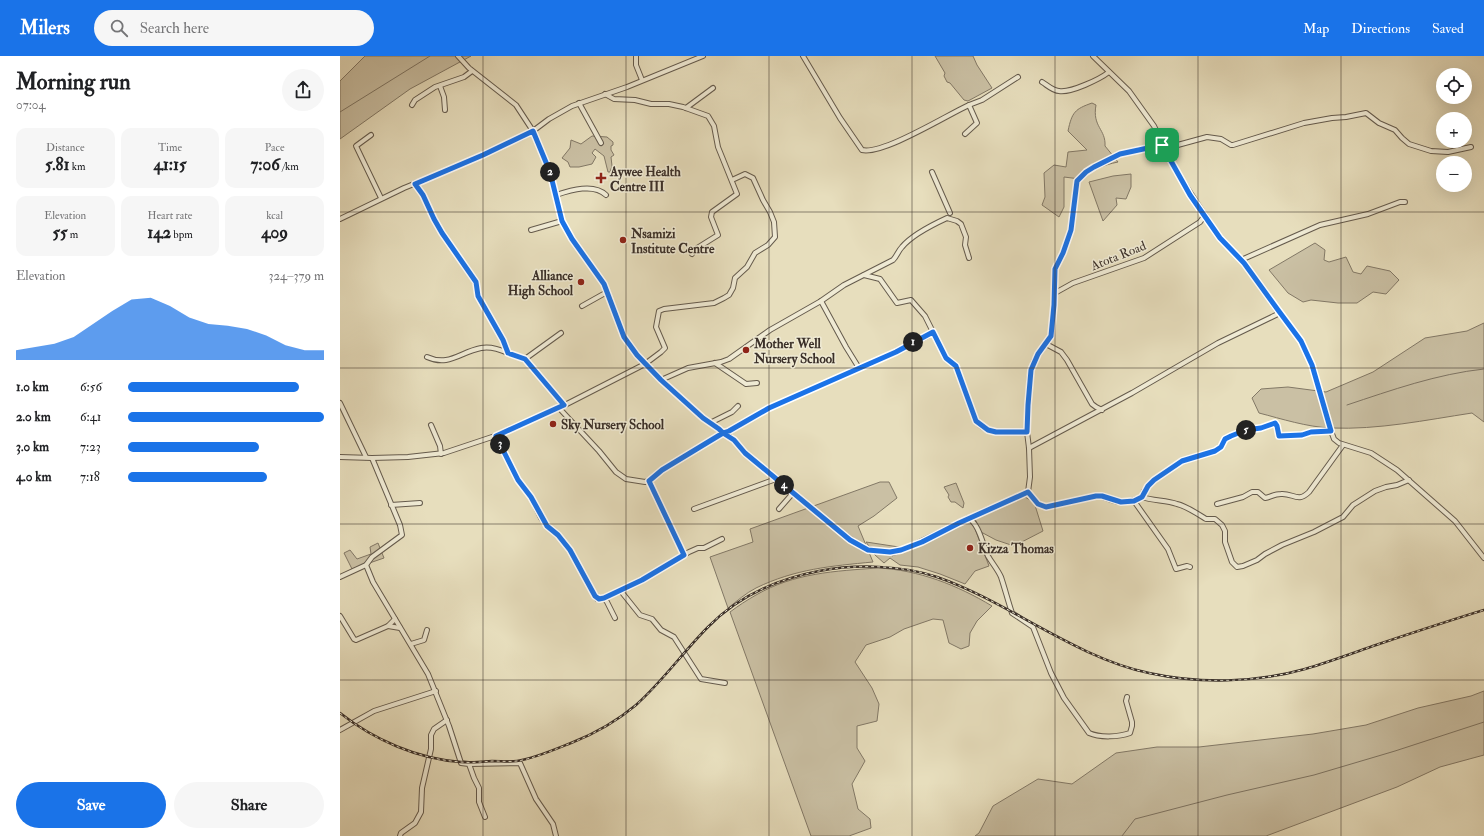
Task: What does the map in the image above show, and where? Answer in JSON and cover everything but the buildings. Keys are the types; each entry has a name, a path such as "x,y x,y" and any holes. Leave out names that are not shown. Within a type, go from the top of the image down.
{"street":[{"path":"458,56 472,71 511,100 521,112 533,131 550,172 562,221 572,239 598,275 607,292 624,337 637,355 683,401 734,440 745,453 850,540 864,548 872,550 890,552 905,549 968,518 1028,492"},
{"path":"636,56 636,65 641,73 642,80"},
{"path":"340,219 381,198 483,155 533,131 549,119 579,104 703,56"},
{"path":"803,56 860,149 863,151 883,147 899,140 982,100 1018,77"},
{"path":"1093,56 1129,91 1150,120 1190,195 1220,238 1241,260 1301,341 1310,358 1334,438 1343,445 1371,453 1393,466 1455,521 1484,558"},
{"path":"412,105 415,100 440,86 464,77 472,71"},
{"path":"1042,82 1056,90 1064,91 1083,86 1109,72"},
{"path":"440,86 444,97 446,110"},
{"path":"686,108 713,88"},
{"path":"605,94 614,99 632,99 650,104 666,103 686,108 710,118 714,126 718,147 737,194 715,208 711,214 718,235 694,250 692,254"},
{"path":"579,104 601,143"},
{"path":"965,134 977,123 969,105"},
{"path":"1331,431 1311,432 1302,435 1279,436 1275,423 1261,428 1243,431 1228,438 1221,447 1215,451 1182,461 1154,480 1148,486 1142,497 1134,501 1121,502 1102,496 1096,496 1046,507 1038,504 1028,492 1030,477 1030,448 1027,432 1031,370 1038,354 1051,336 1053,328 1055,269 1063,253 1071,230 1077,181 1086,172 1120,154 1162,145 1168,147 1174,146 1207,137 1221,139 1233,145 1304,123 1367,113 1379,123 1395,130 1409,144 1430,151 1448,152 1466,148"},
{"path":"371,135 356,146 381,198"},
{"path":"932,172 950,213"},
{"path":"340,457 408,457 441,454 496,436 559,408 645,364 664,349 656,327 659,311 664,309 714,303 729,295 733,288 735,278 747,267 754,254 768,245 775,237 772,216 753,178 745,174 732,180"},
{"path":"415,184 423,195 442,233 476,282 478,296 503,340 508,353"},
{"path":"556,195 566,192 596,188 606,195"},
{"path":"1241,260 1328,222 1345,220 1368,214 1400,202 1405,202"},
{"name":"Atota Road","path":"1055,293 1073,283 1144,258 1200,222 1205,215"},
{"path":"661,380 688,368 715,363 729,358 774,327 821,301 844,285 892,260 897,256 906,243 928,228 949,218 961,224 966,237 965,245 969,258"},
{"path":"531,230 562,221"},
{"path":"862,275 880,279 897,303 912,300 925,316 946,358 956,366 976,421 988,430 996,432 1027,432"},
{"path":"582,306 607,292"},
{"path":"821,301 859,368"},
{"path":"1030,448 1168,373 1218,342 1280,313"},
{"path":"559,408 622,476 626,479 642,482 649,481 662,470 723,433 769,408 896,352 933,332"},
{"path":"525,359 561,334"},
{"path":"1046,344 1061,352 1092,404 1102,410"},
{"path":"427,357 442,361 484,348 499,349 525,359 564,405"},
{"path":"715,363 746,384 757,383"},
{"path":"340,403 366,457"},
{"path":"710,423 732,412 738,406"},
{"path":"431,425 440,446 441,454"},
{"path":"496,436 518,480 531,497 547,526 558,535 570,550 595,596 599,599 604,598 655,572 698,548 704,548 722,539"},
{"path":"1217,504 1243,497 1254,491 1258,492 1265,498 1280,494 1294,497 1304,496 1309,492 1343,445"},
{"path":"340,577 366,565 372,557 402,535 400,525 372,458"},
{"path":"694,509 776,478"},
{"path":"1142,497 1149,500 1177,504 1201,515 1206,519 1216,520 1224,529 1224,542 1232,562 1234,565 1240,567 1257,560 1282,545 1314,532 1343,517 1353,506 1375,492 1408,480"},
{"path":"649,481 684,555"},
{"path":"779,509 793,493"},
{"path":"1134,501 1168,549 1176,569 1187,566 1190,567"},
{"path":"391,505 420,503"},
{"path":"968,518 972,520 975,525 986,552 1000,575 1012,613 1033,627 1051,673 1064,698 1089,733 1094,735 1110,736 1130,733 1132,726 1126,701 1127,697"},
{"path":"366,565 373,582 425,668 436,691 461,762 469,764 520,763 536,799 553,824 556,836"},
{"path":"620,590 640,615 652,619 661,630 674,637 701,679 725,683"},
{"path":"604,598 608,602 615,618"},
{"path":"340,616 356,640 388,626 395,619"},
{"path":"388,626 400,628"},
{"path":"411,644 424,640 427,630"},
{"path":"340,730 374,711 436,691"},
{"path":"400,836 405,830 415,823 421,812 422,788 431,749 432,735 434,729 447,720"},
{"path":"469,764 479,788 479,802 485,817"}],"shaded area":[{"path":"365,56 471,56 410,89 340,139 340,81"},
{"path":"935,56 973,56 992,88 968,101 964,100 950,83 947,82 944,76 945,73"},
{"path":"1092,103 1096,105 1095,112 1097,123 1105,140 1105,146 1118,162 1098,168 1080,179 1064,177 1064,207 1059,217 1042,205 1045,197 1044,173 1054,165 1066,167 1068,152 1087,150 1068,131 1071,119 1075,112 1078,109"},
{"path":"592,136 607,137 613,142 611,150 614,155 611,157 612,166 610,172 608,172 604,156 595,149 592,153 596,157 592,164 579,167 570,167 568,162 562,158 570,148 571,140 581,144"},
{"path":"1131,174 1131,187 1126,199 1116,198 1117,205 1103,221 1089,182 1113,176"},
{"path":"1315,243 1325,250 1324,260 1329,262 1346,257 1353,272 1361,274 1367,266 1390,271 1399,280 1386,294 1373,292 1357,303 1338,303 1311,300 1303,302 1288,293 1269,270"},
{"path":"1484,323 1484,422 1472,413 1384,426 1331,428 1313,426 1259,413 1252,398 1261,389 1288,387 1326,392 1373,372 1425,338 1467,331"},
{"path":"880,482 889,482 897,498 874,516 858,526 873,562 813,569 785,576 752,590 728,608 710,557 753,542 750,529"},
{"path":"956,483 964,503 963,508 955,502 951,502 944,487"},
{"path":"1023,496 1034,502 1043,531 1014,546 996,540 981,532 975,519"},
{"path":"966,519 974,526 989,566 975,571 965,584 918,567 900,565 890,558 884,563 875,555 866,542 899,547 893,552 892,556 909,550 952,528"},
{"path":"378,543 384,558 352,569 344,553 350,550 357,559 371,554 370,547"},
{"path":"878,568 893,569 923,575 965,591 992,606 977,621 970,633 969,646 961,649 949,643 943,620 933,619 904,629 890,637 866,645 855,662 872,688 879,704 877,721 857,726 857,748 865,761 852,784 858,809 870,819 871,828 849,836 811,836 730,612 756,595 785,582 815,574"},
{"path":"1484,691 1484,755 1440,767 1397,787 1266,836 975,836 979,833 993,806 1038,779 1072,784 1116,753 1157,747 1199,747 1313,734 1366,725 1418,708 1471,696"}],"waterway":[{"path":"340,112 430,56"},
{"path":"1347,405 1398,388 1432,379 1466,371 1484,369"},
{"path":"1122,836 1135,819 1227,795 1314,775 1484,722"}],"railway":[{"path":"340,713 353,723 382,740 429,757 461,762 514,761 530,758 552,751 588,736 629,711 646,696 708,627 732,606 745,598 759,590 804,574 848,567 894,568 937,577 990,600 1094,655 1149,673 1187,679 1247,679 1286,674 1484,610"}],"place":[{"name":"Aywee Health Centre III","path":"601,178"},
{"name":"Nsamizi Institute Centre","path":"623,240"},
{"name":"Alliance High School","path":"581,282"},
{"name":"Mother Well Nursery School","path":"746,350"},
{"name":"Sky Nursery School","path":"553,424"},
{"name":"Kizza Thomas","path":"970,548"}],"route":[{"path":"1162,145 1120,154 1086,172 1076,183 1076,198 1071,230 1059,263 1055,269 1056,276 1053,328 1051,336 1038,354 1031,370 1027,432 996,432 982,427 976,421 956,366 946,358 933,332 896,352 769,408 723,433 671,390 637,355 624,337 604,284 572,239 562,221 550,172 533,131 483,155 415,184 423,195 442,233 476,282 478,296 503,340 508,353 525,359 564,405 496,436 518,480 531,497 541,518 547,526 561,538 570,550 595,596 599,599 642,580 684,555 649,481 662,470 723,433 734,440 745,453 850,540 868,550 890,552 901,550 922,542 984,511 1028,492 1038,504 1046,507 1096,496 1102,496 1121,502 1134,501 1142,497 1148,486 1154,480 1186,458 1215,451 1221,447 1225,439 1243,431 1261,428 1273,423 1276,423 1279,436 1302,435 1311,432 1331,431 1310,358 1301,341 1244,263 1220,238 1190,195 1162,145"}]}
